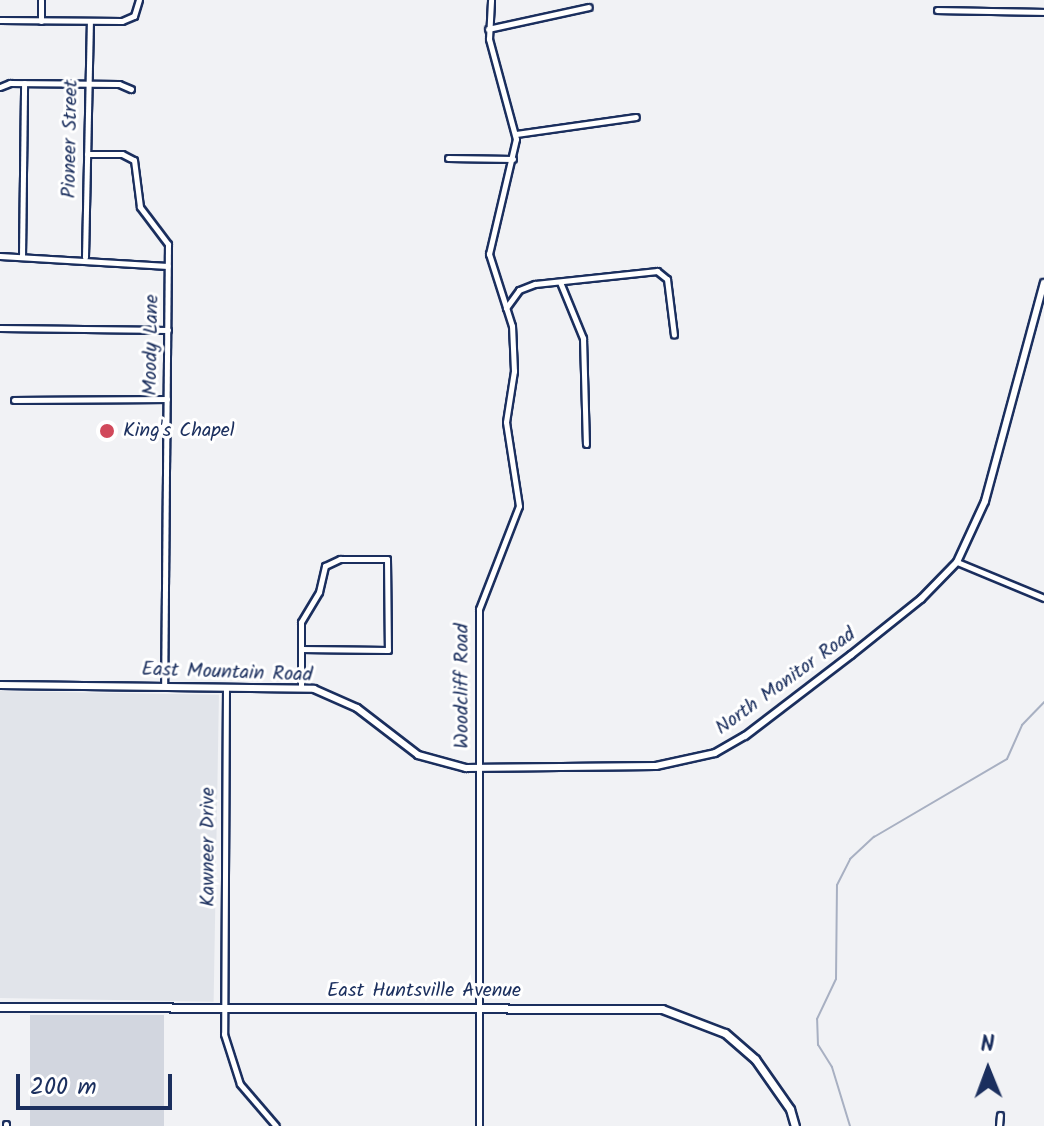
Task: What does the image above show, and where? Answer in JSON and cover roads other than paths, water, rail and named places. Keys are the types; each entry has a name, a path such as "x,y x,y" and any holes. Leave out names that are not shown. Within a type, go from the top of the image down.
{"main road":[{"name":"East Huntsville Avenue","path":"0,1007 662,1009 695,1019 725,1033 755,1059 790,1109 795,1126"}],"street":[{"path":"41,0 41,21"},
{"path":"0,20 129,20 139,0"},
{"name":"Woodcliff Road","path":"479,769 479,609 519,506 506,422 514,371 506,308 489,246 513,159 516,134 488,29 491,0"},
{"path":"488,29 589,7"},
{"path":"937,10 1044,12"},
{"name":"Pioneer Street","path":"85,257 90,21"},
{"path":"22,256 24,83"},
{"path":"0,87 24,83 87,83 119,84 131,89"},
{"path":"516,134 636,117"},
{"name":"Moody Lane","path":"87,154 122,154 134,160 140,207 165,237 168,330 164,686"},
{"path":"448,158 513,159"},
{"path":"0,256 85,257 120,266 168,266"},
{"path":"506,308 523,287 663,273 674,335"},
{"path":"560,282 583,338 586,444"},
{"name":"North Monitor Road","path":"479,769 656,766 715,753 745,736 921,599 957,562 985,501 1044,283"},
{"path":"0,328 168,330"},
{"path":"14,400 167,399"},
{"path":"301,649 388,650 387,559 329,562 319,592 303,614 301,649 301,687"},
{"path":"957,562 1044,598"},
{"name":"East Mountain Road","path":"0,685 301,687 340,698 418,755 479,769"},
{"name":"Kawneer Drive","path":"226,686 224,1007 228,1059 240,1084 276,1126"},
{"path":"479,769 479,1126"},
{"path":"999,1126 1000,1115"}],"waterway":[{"path":"850,1126 832,1067 818,1045 817,1019 836,979 837,885 850,859 874,837 1007,759 1022,725 1044,702"}],"place":[{"name":"King's Chapel","path":"107,431"}]}
